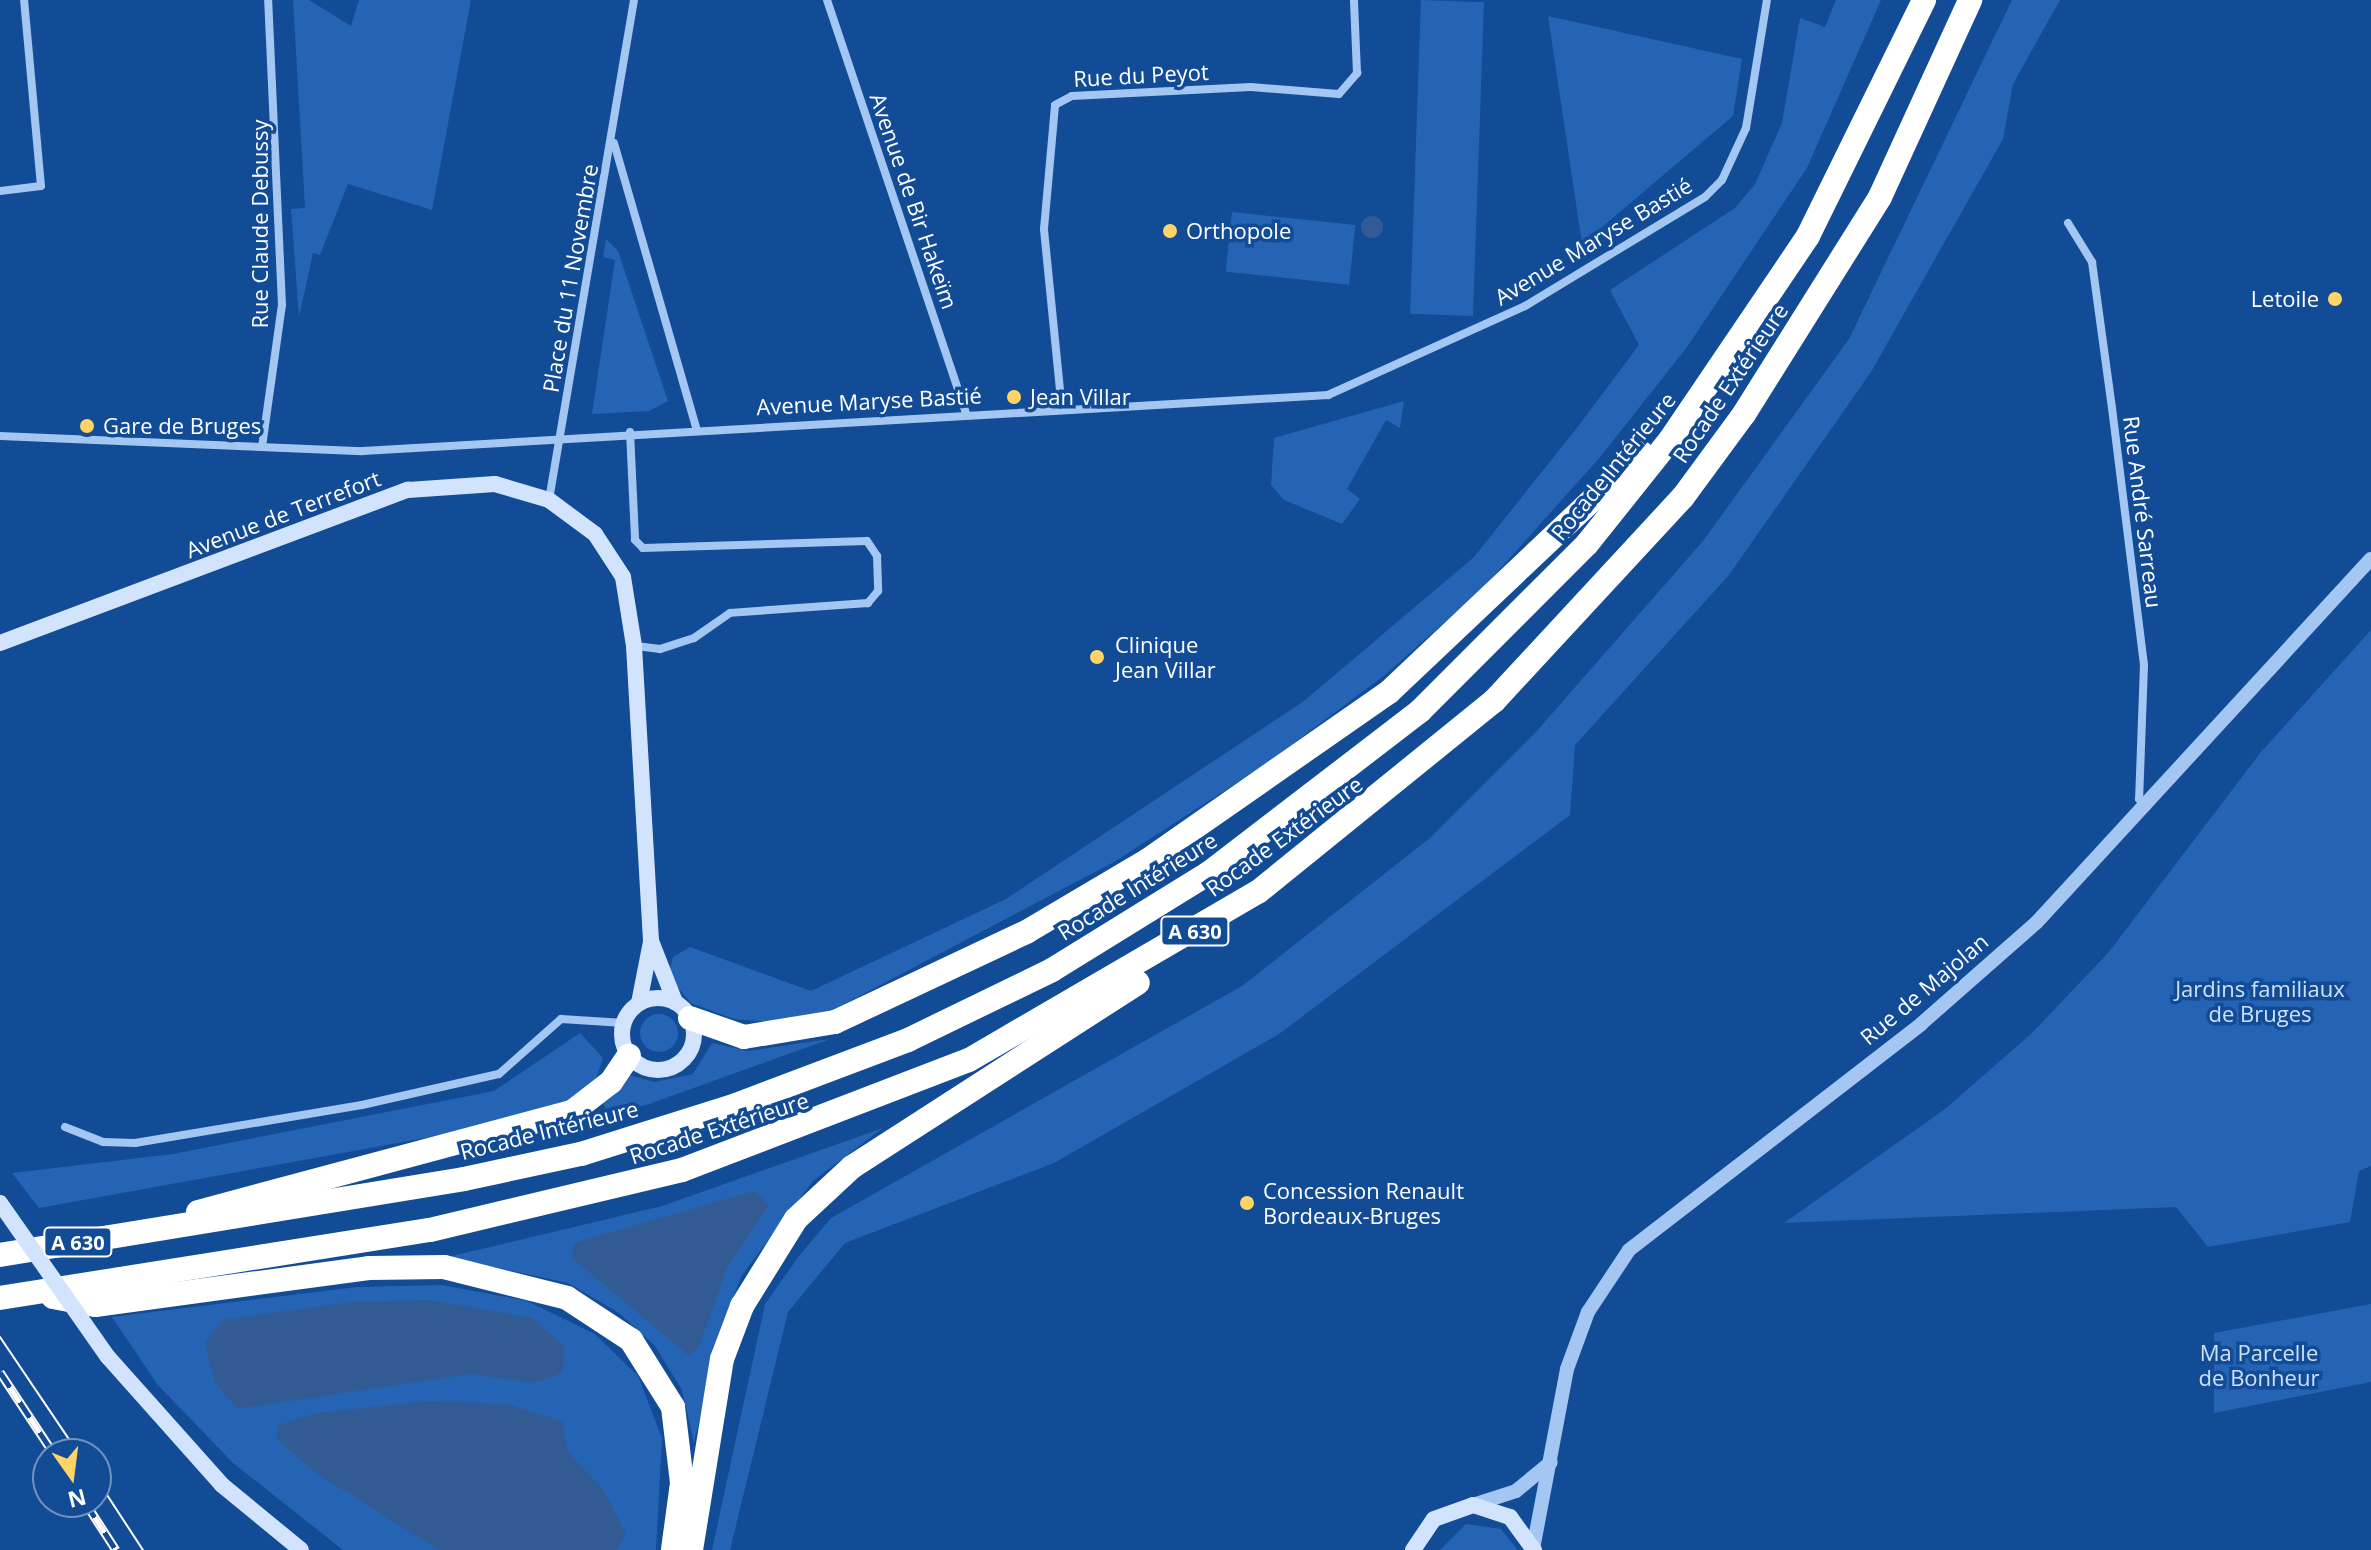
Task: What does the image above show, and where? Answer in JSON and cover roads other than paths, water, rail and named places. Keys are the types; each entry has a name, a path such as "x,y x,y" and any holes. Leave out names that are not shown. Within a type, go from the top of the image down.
{"highway":[{"name":"Rocade Intérieure","path":"0,1255 581,1154 810,1079 1052,970 1274,828 1420,711 1587,544 1715,378 1853,154 1924,0"},
{"name":"Rocade Extérieure","path":"0,1298 430,1230 709,1161 969,1060 1258,892 1494,701 1683,497 1752,402 1880,197 1970,0"},
{"path":"683,1010 744,1037 835,1022 1028,931 1148,860 1266,782 1449,642 1715,378"},
{"path":"691,1550 722,1359 742,1306 796,1219 852,1167 1081,1026 1258,892"},
{"path":"155,1228 239,1196 436,1154 572,1112 611,1082 629,1055"},
{"path":"30,1293 95,1305 369,1268 444,1267 567,1298 631,1340 673,1407 682,1483 673,1550"}],"main road":[{"name":"Avenue de Terrefort","path":"0,643 408,490 495,484 549,500 595,534 623,577 634,646 651,941 639,1003"},
{"name":"Avenue de Terrefort","path":"651,941 683,1010"},
{"path":"639,1003 683,1010 693,1041 672,1067 648,1068 629,1055 624,1023 639,1003"},
{"path":"0,1203 108,1357 200,1463 301,1550"},
{"path":"1398,1550 1416,1544 1441,1515 1473,1505 1510,1517 1534,1549"}],"street":[{"path":"0,191 41,186 24,0"},
{"name":"Rue Claude Debussy","path":"262,447 282,305 268,0"},
{"path":"612,139 634,0"},
{"name":"Avenue de Bir Hakeïm","path":"827,0 966,414"},
{"name":"Rue du Peyot","path":"1062,410 1044,229 1055,105 1072,96 1251,87 1339,94 1357,73 1354,0"},
{"name":"Avenue Maryse Bastié","path":"0,436 363,451 696,428 1304,399 1350,388 1525,306 1705,197 1746,128 1767,0"},
{"name":"Place du 11 Novembre","path":"612,139 696,428"},
{"name":"Place du 11 Novembre","path":"549,500 612,139"},
{"name":"Rue André Sarreau","path":"2068,223 2092,262 2144,665 2139,799 2148,808"},
{"path":"630,432 635,540 643,548 867,541 877,556 878,591 868,603 730,613 694,638 660,649 634,646"},
{"name":"Rue de Majolan","path":"1534,1549 1572,1355 1588,1312 1629,1250 1921,1024 2037,922 2148,808 2371,559"},
{"path":"65,1127 103,1142 135,1143 362,1105 499,1074 561,1019 624,1023"},
{"path":"1473,1505 1516,1491 1551,1462"}],"tram line":[{"path":"0,1337 68,1438"},
{"path":"112,1503 143,1550"}],"railway":[{"path":"0,1372 43,1438"},
{"path":"95,1518 116,1550"}],"place":[{"name":"Orthopole","path":"1170,231"},
{"name":"Letoile","path":"2335,299"},
{"name":"Jean Villar","path":"1014,397"},
{"name":"Gare de Bruges","path":"87,426"},
{"name":"Clinique Jean Villar","path":"1097,657"},
{"name":"Concession Renault Bordeaux-Bruges","path":"1247,1203"}],"park label":[{"name":"Jardins familiaux de Bruges","path":"2260,1000"},
{"name":"Ma Parcelle de Bonheur","path":"2259,1364"}]}
